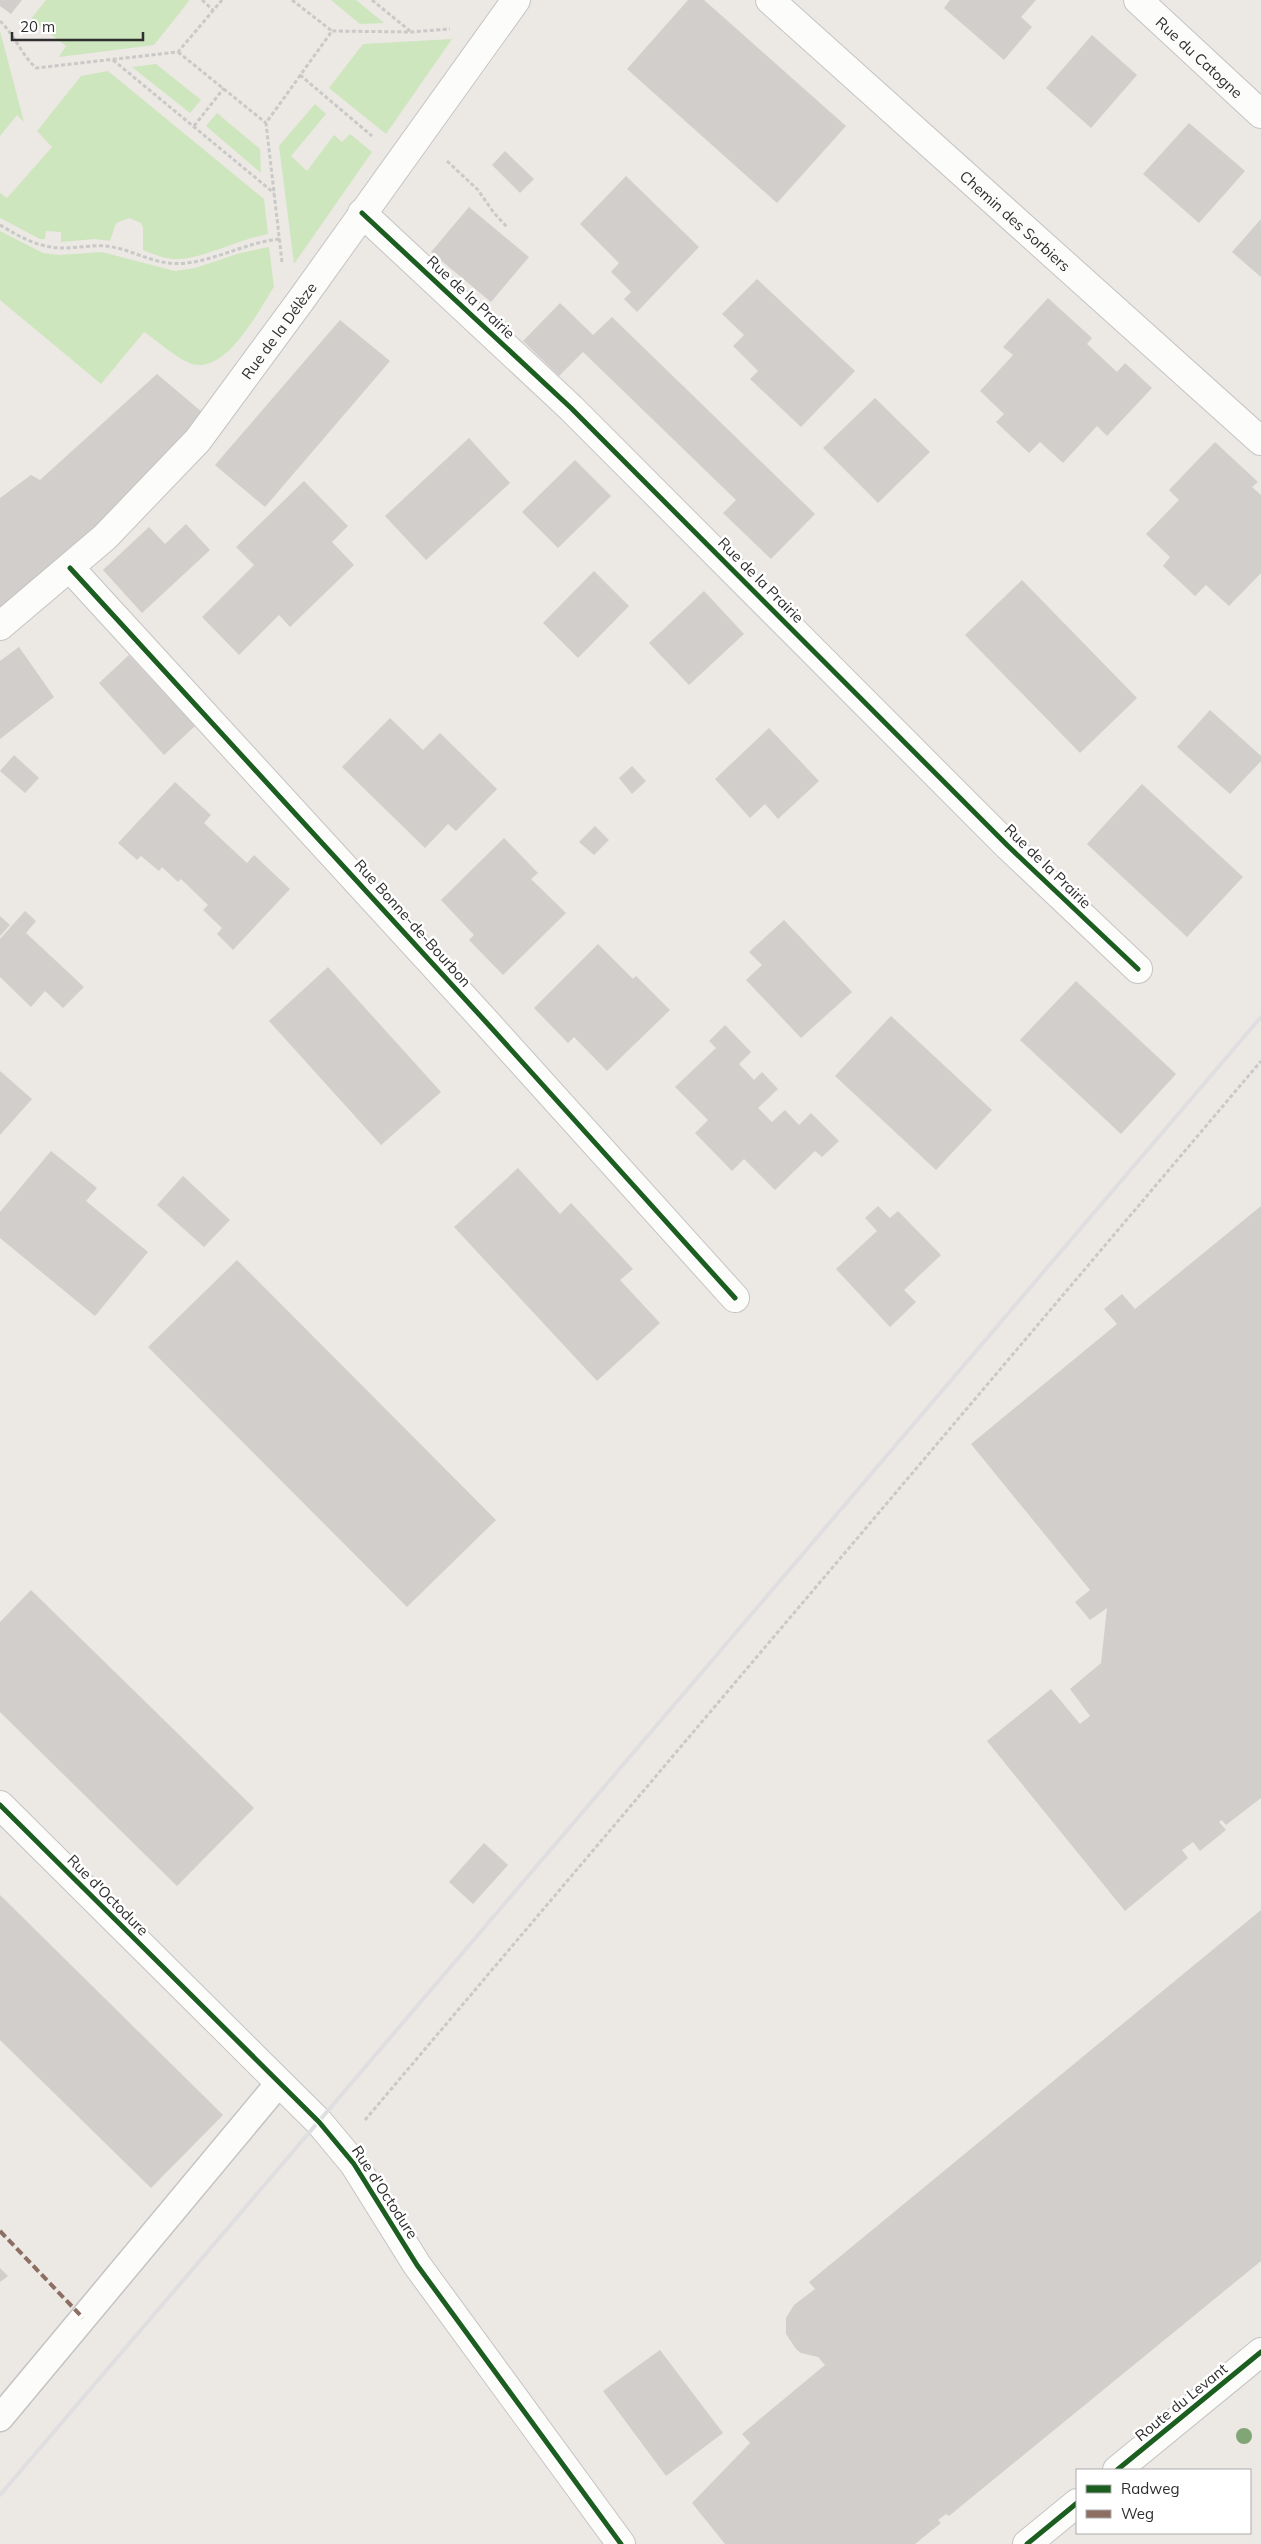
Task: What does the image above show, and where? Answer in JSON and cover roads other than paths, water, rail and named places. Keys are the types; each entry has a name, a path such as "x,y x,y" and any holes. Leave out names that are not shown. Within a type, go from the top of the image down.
{"street":[{"name":"Rue de la Délèze","path":"0,626 70,568 138,504 198,440 304,297 362,213 516,0"},
{"name":"Chemin des Sorbiers","path":"770,0 1261,441"},
{"name":"Rue du Catogne","path":"1138,0 1261,114"},
{"name":"Rue de la Prairie","path":"362,213 571,408 1008,846 1138,969"},
{"name":"Rue Bonne-de-Bourbon","path":"70,568 479,1014 585,1134 735,1298"},
{"name":"Rue d'Octodure","path":"0,1805 319,2122 342,2148 417,2265 621,2544"},
{"name":"Route du Levant","path":"1118,2469 1261,2352"},
{"path":"1027,2544 1076,2504"}],"lane":[{"path":"0,2418 279,2083"}],"railway":[{"path":"0,2495 1261,1017"}]}
